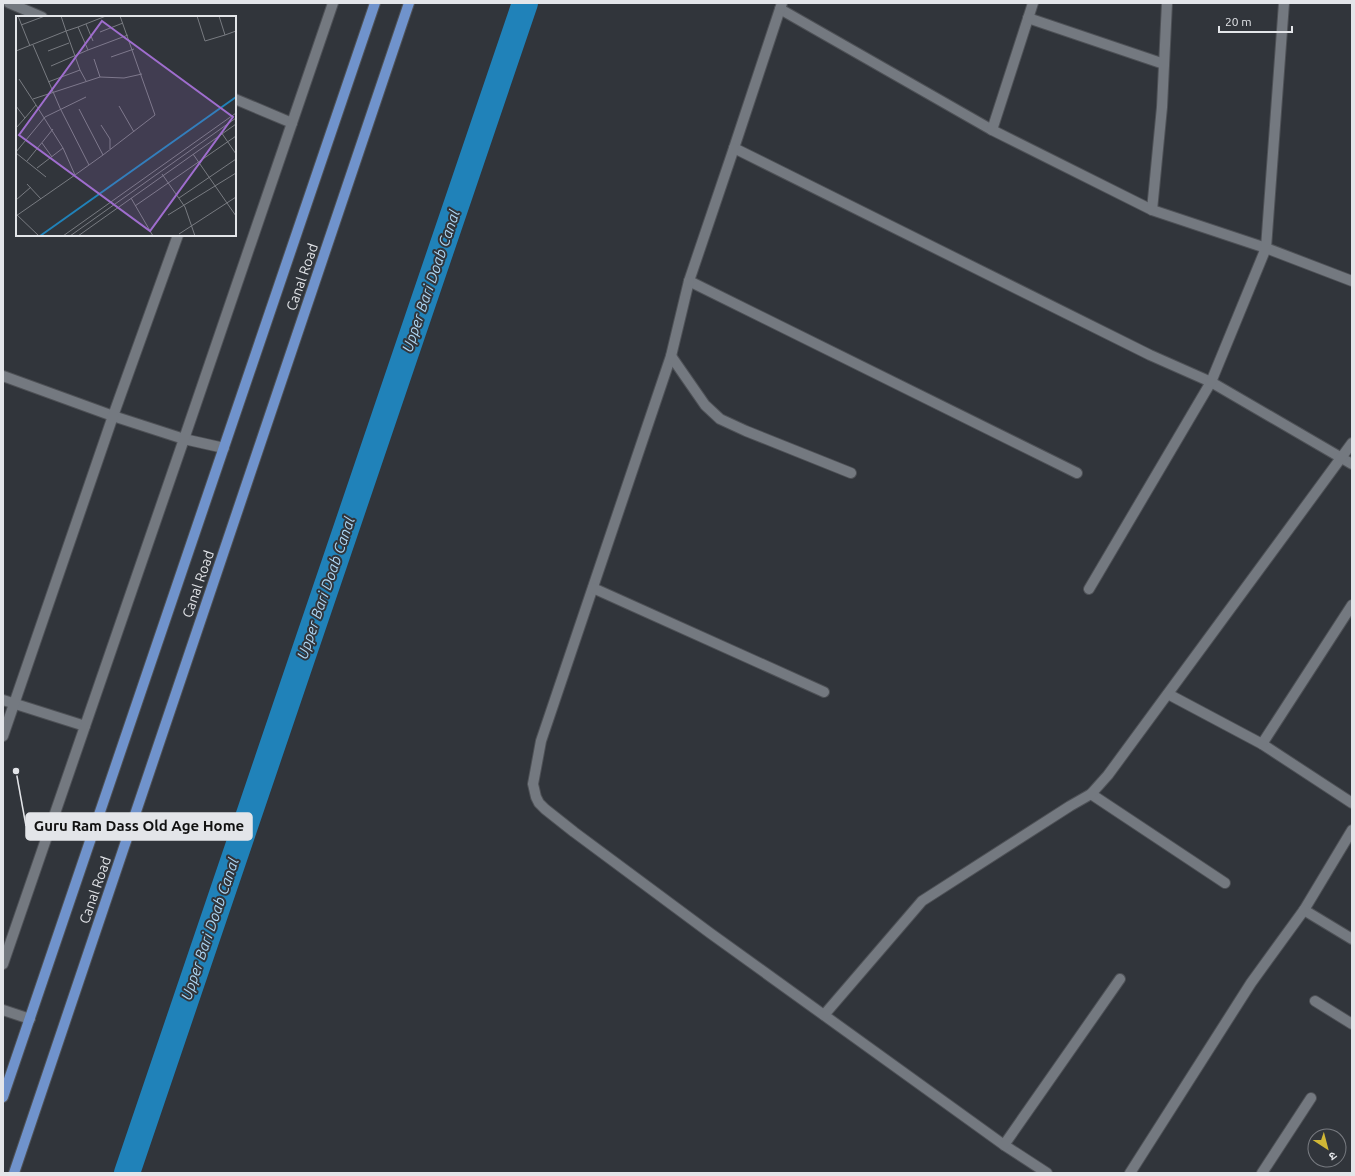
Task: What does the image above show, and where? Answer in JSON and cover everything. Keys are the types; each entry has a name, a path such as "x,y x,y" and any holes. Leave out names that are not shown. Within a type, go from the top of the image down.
{"main road":[{"name":"Canal Road","path":"3,1097 375,3"},
{"name":"Canal Road","path":"14,1173 409,3"}],"street":[{"path":"9,3 40,16"},
{"path":"3,964 333,3"},
{"path":"992,130 1032,3"},
{"path":"1152,210 1162,107 1167,3"},
{"path":"1089,589 1211,382 1266,248 1284,3"},
{"path":"1047,1173 1004,1145 710,933 580,837 539,803 533,784 542,741 672,356 689,281 781,6 992,130 1152,210 1266,248 1352,281"},
{"path":"1028,18 1164,64"},
{"path":"236,99 292,123"},
{"path":"734,148 1150,355 1211,382 1352,464"},
{"path":"3,736 178,236"},
{"path":"689,281 1077,473"},
{"path":"672,356 705,405 720,419 746,432 851,473"},
{"path":"3,376 114,416 184,439 224,448"},
{"path":"824,1015 922,901 1070,806 1092,794 1168,694 1352,443"},
{"path":"593,588 824,692"},
{"path":"1262,744 1352,605"},
{"path":"1168,694 1262,744 1352,803"},
{"path":"3,700 85,726"},
{"path":"1092,794 1225,883"},
{"path":"1130,1173 1251,983 1304,910 1352,830"},
{"path":"1304,910 1352,939"},
{"path":"1004,1145 1120,979"},
{"path":"1315,1001 1352,1024"},
{"path":"3,1010 30,1019"},
{"path":"1262,1173 1311,1098"}],"waterway":[{"name":"Upper Bari Doab Canal","path":"127,1173 525,3"}],"place":[{"name":"Guru Ram Dass Old Age Home","path":"16,771"}]}
